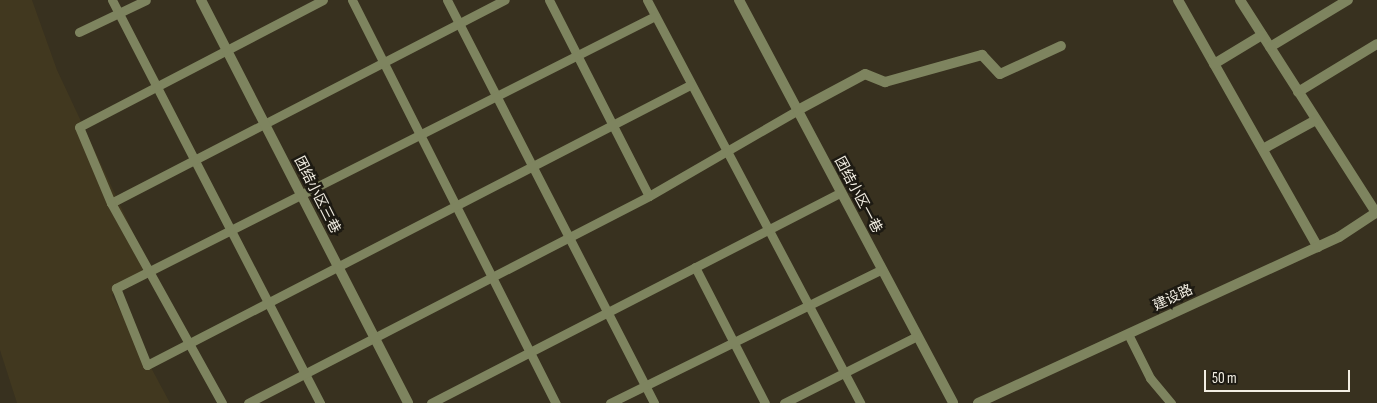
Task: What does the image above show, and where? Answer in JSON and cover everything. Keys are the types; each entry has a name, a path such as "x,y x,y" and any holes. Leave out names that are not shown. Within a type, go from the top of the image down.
{"street":[{"name":"团结小区三巷","path":"201,0 408,403"},
{"name":"团结小区一巷","path":"739,0 953,403"},
{"path":"1178,0 1318,247"},
{"path":"1240,0 1376,212"},
{"path":"1270,47 1348,0"},
{"path":"1214,64 1262,35"},
{"path":"1298,92 1377,44"},
{"path":"798,110 865,74 885,82 982,55 1000,74 1062,46"},
{"path":"1263,149 1316,120"},
{"name":"建设路","path":"978,403 1318,247 1376,212"}],"lane":[{"path":"112,0 320,403"},
{"path":"79,32 146,0"},
{"path":"222,403 151,271 111,203 79,127 323,0"},
{"path":"352,0 556,403"},
{"path":"447,0 654,403"},
{"path":"111,203 505,0"},
{"path":"548,0 649,196"},
{"path":"647,0 690,85 860,403"},
{"path":"655,16 302,196 116,288 147,366 690,85"},
{"path":"248,403 649,196 798,110"},
{"path":"431,403 841,192"},
{"path":"695,267 765,403"},
{"path":"610,403 882,269"},
{"path":"1128,334 1150,378 1172,403"},
{"path":"784,403 917,336"}],"shaded area":[{"path":"0,0 32,0 57,70 151,271 112,295 170,403 17,403 0,350"}]}
